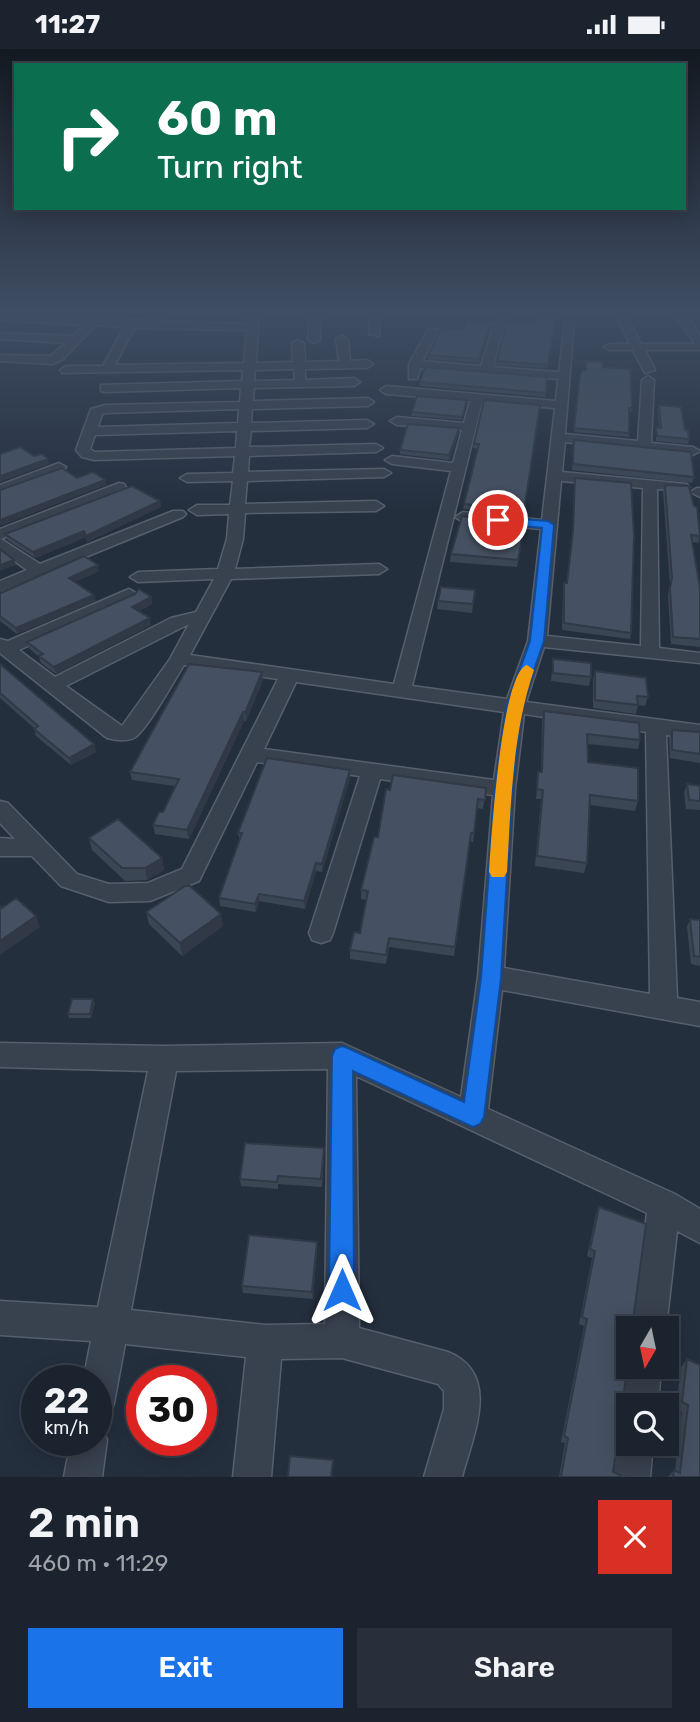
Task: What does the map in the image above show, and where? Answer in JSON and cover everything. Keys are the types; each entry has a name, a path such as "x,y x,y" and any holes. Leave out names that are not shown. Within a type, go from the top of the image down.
{"street":[{"path":"129,594 3,646 114,733 127,733 140,719 179,659 226,572 235,539 247,377"},
{"path":"300,377 300,384"},
{"path":"409,392 412,377"},
{"path":"473,1117 491,978 503,789 515,705 537,641 564,377"},
{"path":"644,446 648,377"},
{"path":"105,388 354,382"},
{"path":"386,390 561,405"},
{"path":"402,689 477,398"},
{"path":"368,402 105,409 96,412 83,450 90,455 376,448"},
{"path":"397,421 470,427"},
{"path":"90,431 367,424"},
{"path":"558,437 694,451"},
{"path":"187,478 239,477 388,466 459,468"},
{"path":"0,490 59,467"},
{"path":"554,475 682,487"},
{"path":"650,484 650,652"},
{"path":"0,535 119,487"},
{"path":"197,510 376,506"},
{"path":"0,587 178,514"},
{"path":"447,515 548,525"},
{"path":"0,544 38,571"},
{"path":"138,577 379,569"},
{"path":"52,686 177,622 201,616"},
{"path":"537,641 696,657"},
{"path":"179,659 700,732"},
{"path":"0,809 69,880 109,893 150,892 191,875 290,674"},
{"path":"656,727 664,1007"},
{"path":"252,754 503,789"},
{"path":"321,933 372,771"},
{"path":"0,847 37,848"},
{"path":"491,978 700,1014"},
{"path":"0,1055 164,1059 342,1056 664,1205 700,1227"},
{"path":"342,1056 342,1341"},
{"path":"103,1365 164,1059"},
{"path":"650,1316 664,1205"},
{"path":"0,1318 111,1325 265,1342 342,1341 448,1369 462,1384 462,1409 443,1477"},
{"path":"251,1477 265,1342"},
{"path":"83,1477 86,1456"},
{"path":"631,1477 634,1456"}],"building":[{"path":"422,377 547,377 546,393 420,382"},
{"path":"580,377 630,377 632,408 629,408 629,433 574,428"},
{"path":"417,396 467,400 462,417 412,412"},
{"path":"484,400 540,405 524,511 464,504 479,444 474,444"},
{"path":"659,405 681,407 689,439 657,436 656,427 661,428"},
{"path":"408,424 459,428 449,455 400,450"},
{"path":"574,440 691,452 694,477 573,464"},
{"path":"20,447 34,456 42,454 48,459 0,476 0,454"},
{"path":"62,468 77,478 93,472 105,480 0,520 0,490"},
{"path":"575,478 631,483 634,536 631,633 564,623 564,583 567,583 573,531"},
{"path":"665,485 689,486 694,506 697,507 700,536 691,535 700,588 700,639 673,637 670,588 672,578"},
{"path":"132,486 160,501 86,536 84,531 33,552 5,534"},
{"path":"462,516 525,524 518,560 451,554"},
{"path":"0,549 14,560 0,565"},
{"path":"84,556 98,565 69,578 94,595 16,628 0,616 0,592"},
{"path":"441,587 475,590 473,604 438,601"},
{"path":"139,589 151,597 132,607 150,618 54,667 39,656 43,654 27,642 135,594"},
{"path":"553,659 591,663 591,677 553,673"},
{"path":"0,664 94,744 69,758 34,729 38,726 0,693"},
{"path":"189,664 262,672 245,713 243,712 187,830 153,825 159,812 163,812 179,779 130,772"},
{"path":"595,671 646,678 648,697 637,696 638,705 595,700"},
{"path":"544,711 639,723 640,740 587,734 588,762 638,768 638,801 590,795 587,863 537,856 543,790 537,789 538,772 542,772"},
{"path":"672,730 700,732 700,754 672,750"},
{"path":"267,758 350,770 322,864 316,863 304,901 259,894 255,904 219,898 242,833 238,833"},
{"path":"393,775 486,788 485,800 478,799 474,833 471,833 455,947 389,938 386,955 350,950 354,932 360,933 368,891 361,890 374,837 378,837 386,789 390,790"},
{"path":"687,784 700,786 700,801 689,800"},
{"path":"118,819 162,858 145,868 122,868 89,838"},
{"path":"185,886 190,886 221,914 180,943 146,912"},
{"path":"16,898 36,916 0,941 0,906 2,908"},
{"path":"690,919 700,920 700,957 694,956"},
{"path":"72,999 93,999 90,1014 68,1014"},
{"path":"245,1143 324,1148 321,1179 278,1176 277,1182 240,1179"},
{"path":"599,1207 646,1224 634,1316 616,1316 616,1379 626,1379 624,1393 616,1393 616,1452 613,1472 620,1477 561,1477 568,1438 564,1436 587,1319 582,1317 595,1251 590,1249"},
{"path":"249,1235 317,1242 312,1292 242,1286"},
{"path":"687,1359 700,1365 700,1477 673,1477 674,1470 680,1473 688,1405 682,1402"},
{"path":"290,1456 333,1460 331,1477 288,1477"}],"slow traffic":[{"path":"498,872 503,789 515,705 527,670"}],"route":[{"path":"342,1290 342,1056 473,1117 491,978 503,789 515,705 537,641 548,525 498,520"}]}
